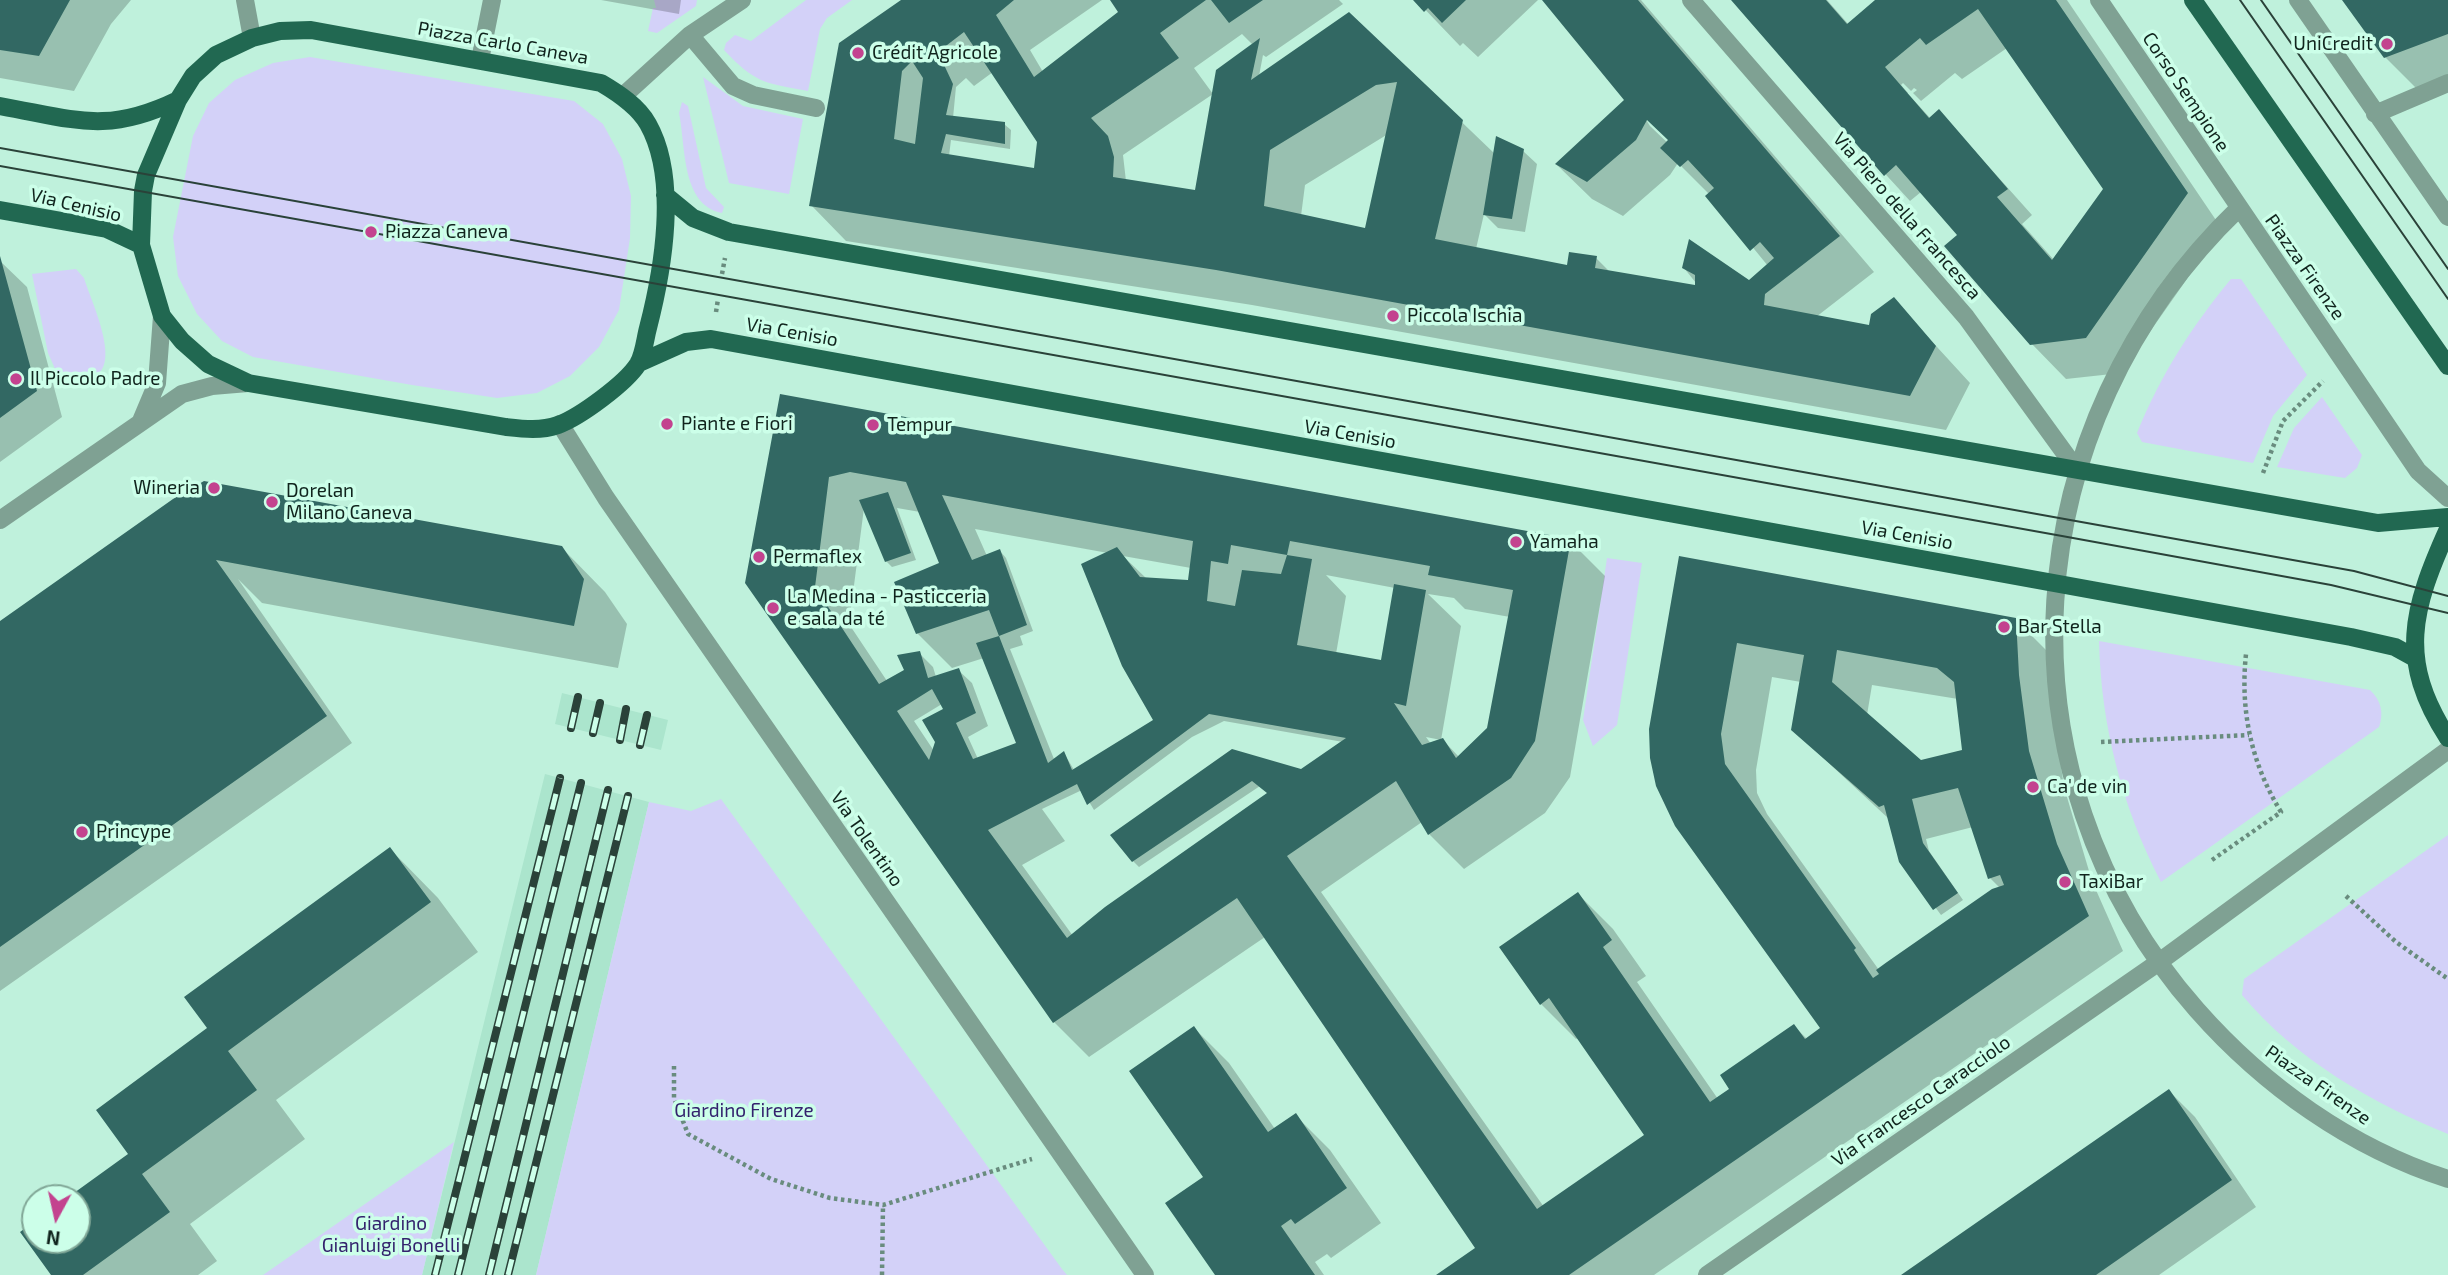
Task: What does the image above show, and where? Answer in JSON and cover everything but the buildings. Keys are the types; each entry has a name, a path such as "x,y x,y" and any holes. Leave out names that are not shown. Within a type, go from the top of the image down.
{"main road":[{"path":"2193,0 2448,366"},
{"name":"Piazza Carlo Caneva","path":"310,30 480,60 601,83 623,96 648,124 660,155 665,195 662,268 639,363 608,392 560,425 535,430 248,383 208,363 182,341 162,316 141,245 146,175 178,100 193,76 216,55 253,38 280,31 310,30"},
{"path":"0,106 92,122 119,122 146,116 178,100"},
{"path":"665,195 693,218 729,232 2378,523 2448,517"},
{"name":"Via Cenisio","path":"0,210 107,229 141,245"},
{"name":"Via Cenisio","path":"639,363 686,342 711,339 2056,583"},
{"path":"2448,530 2420,606 2413,636 2415,658 2426,698 2448,738"},
{"path":"2056,583 2374,642 2395,647 2415,658"}],"street":[{"path":"245,0 253,38"},
{"path":"480,60 492,0"},
{"name":"Via Piero della Francesca","path":"1691,0 1966,317 2077,470"},
{"name":"Corso Sempione","path":"2099,0 2239,208"},
{"path":"2298,0 2448,217"},
{"path":"623,96 690,35 734,2"},
{"path":"690,35 733,86 753,94 816,108"},
{"path":"2375,114 2448,83"},
{"name":"Piazza Firenze","path":"2448,498 2418,471 2239,208 2202,245 2147,317 2103,398 2077,470 2065,519 2056,583 2055,664 2059,709 2079,798 2112,883 2159,962 2216,1032 2284,1093 2360,1142 2448,1180"},
{"name":"Piazza Carlo Caneva","path":"141,421 156,383 162,316"},
{"name":"Piazza Carlo Caneva","path":"141,421 182,394 212,386 248,383"},
{"path":"0,520 141,421"},
{"name":"Via Tolentino","path":"560,425 606,498 1145,1275"},
{"path":"2159,962 2448,750"},
{"name":"Via Francesco Caracciolo","path":"1707,1275 2159,962"}],"path":[{"path":"722,274 726,254"},
{"path":"2264,474 2283,421 2323,380"},
{"path":"2212,860 2281,811 2263,776 2249,735 2243,689 2246,654"},
{"path":"2101,742 2249,735"},
{"path":"2346,896 2396,942 2448,979"},
{"path":"674,1066 674,1098 688,1134 771,1179 830,1198 883,1205 1058,1151"},
{"path":"882,1275 883,1205"}],"shaded area":[{"path":"562,693 668,720 661,750 555,724"},
{"path":"545,774 649,802 536,1275 422,1275"}],"green space":[{"path":"654,0 697,0 696,6 657,33 648,31 653,8 656,8"},
{"path":"806,0 852,0 827,18 820,29 808,91 761,80 744,69 724,50 726,43 735,35 751,41"},
{"path":"310,57 574,101 603,124 622,159 631,196 630,238 619,310 599,347 570,376 537,393 497,398 412,385 253,357 222,341 197,314 178,276 173,237 193,136 209,103 235,80 273,63"},
{"path":"703,77 743,106 803,119 789,194 729,183"},
{"path":"682,102 688,106 706,188 724,207 722,213 709,208 699,199 692,187 679,113"},
{"path":"76,269 84,278 98,316 105,360 101,371 92,377 60,380 48,353 32,274"},
{"path":"2231,279 2241,279 2307,375 2273,416 2253,463 2142,442 2137,433 2167,372 2190,333"},
{"path":"2322,397 2362,455 2357,468 2345,478 2277,467 2294,428"},
{"path":"1607,558 1642,563 1617,725 1593,746 1583,720"},
{"path":"2099,641 2370,690 2380,707 2379,727 2161,882 2135,825 2116,765 2104,704"},
{"name":"Giardino Firenze","path":"721,799 1067,1275 536,1275 649,802 691,811"},
{"path":"2448,835 2448,1134 2391,1108 2336,1077 2286,1039 2242,995 2244,979"},
{"name":"Giardino Gianluigi Bonelli","path":"454,1142 422,1275 263,1275"}],"tram line":[{"path":"2240,0 2448,299"},
{"path":"2261,0 2448,269"},
{"path":"0,148 2354,571 2448,596"},
{"path":"0,166 2331,585 2448,613"}],"railway":[{"path":"571,728 578,697"},
{"path":"593,733 600,703"},
{"path":"620,740 626,709"},
{"path":"640,745 647,715"},
{"path":"435,1275 560,778"},
{"path":"458,1275 581,783"},
{"path":"489,1275 608,790"},
{"path":"508,1275 628,796"}],"place":[{"name":"UniCredit","path":"2387,44"},
{"name":"Crédit Agricole","path":"858,53"},
{"name":"Piazza Caneva","path":"371,232"},
{"name":"Piccola Ischia","path":"1393,316"},
{"name":"Il Piccolo Padre","path":"16,379"},
{"name":"Piante e Fiori","path":"667,424"},
{"name":"Tempur","path":"873,425"},
{"name":"Wineria","path":"214,488"},
{"name":"Dorelan Milano Caneva","path":"272,502"},
{"name":"Yamaha","path":"1516,542"},
{"name":"Permaflex","path":"759,557"},
{"name":"La Medina - Pasticceria e sala da té","path":"773,608"},
{"name":"Bar Stella","path":"2004,627"},
{"name":"Ca' de vin","path":"2033,787"},
{"name":"Princype","path":"82,832"},
{"name":"TaxiBar","path":"2065,882"}]}
